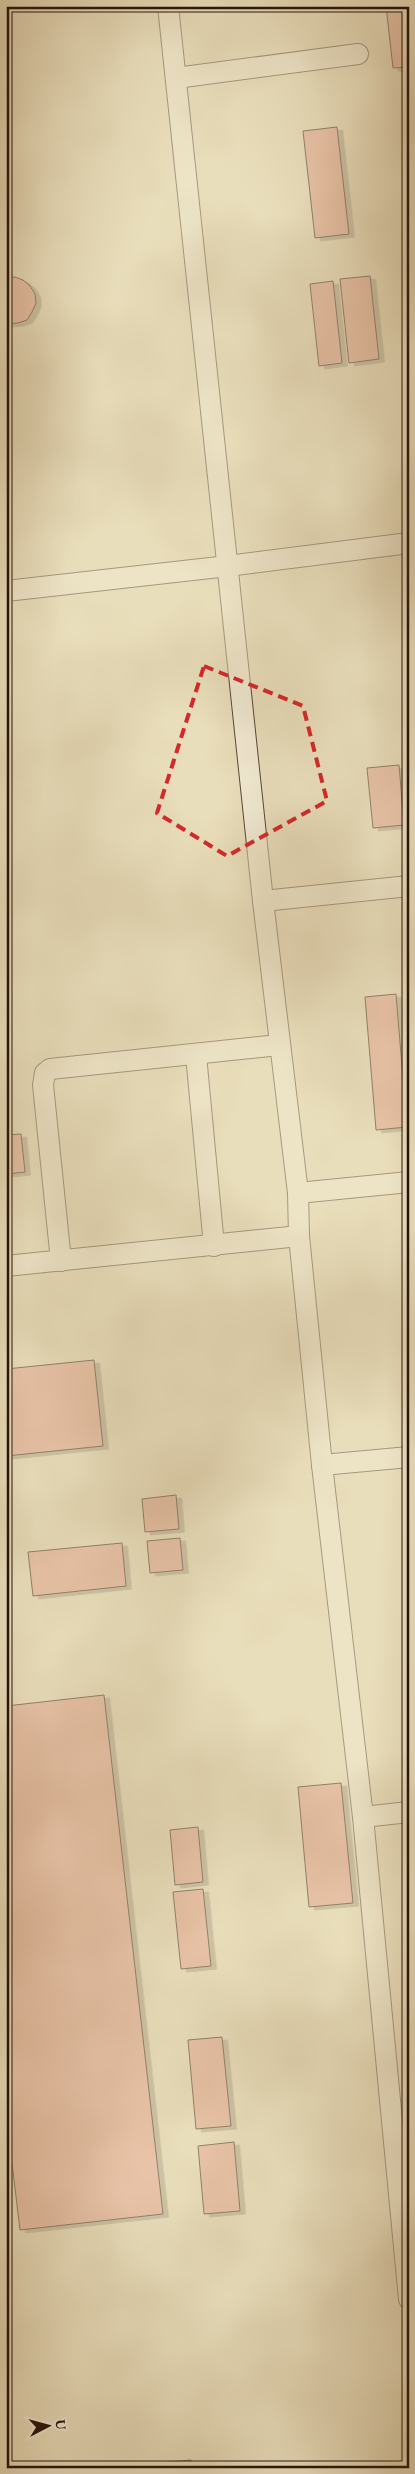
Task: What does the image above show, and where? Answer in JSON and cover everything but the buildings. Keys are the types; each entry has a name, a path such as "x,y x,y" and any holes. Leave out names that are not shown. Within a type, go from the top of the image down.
{"lane":[{"path":"168,6 263,901 298,1193 299,1236 322,1465 363,1817 409,2299"},
{"path":"176,78 358,54"},
{"path":"6,591 409,543"},
{"path":"263,901 409,886"},
{"path":"61,1260 42,1085 45,1073 50,1069 279,1045"},
{"path":"196,1055 214,1246"},
{"path":"298,1193 409,1182"},
{"path":"6,1266 299,1236"},
{"path":"322,1465 409,1457"},
{"path":"363,1817 409,1812"}],"highlighted area":[{"path":"204,666 303,706 327,801 227,856 157,813"}]}
